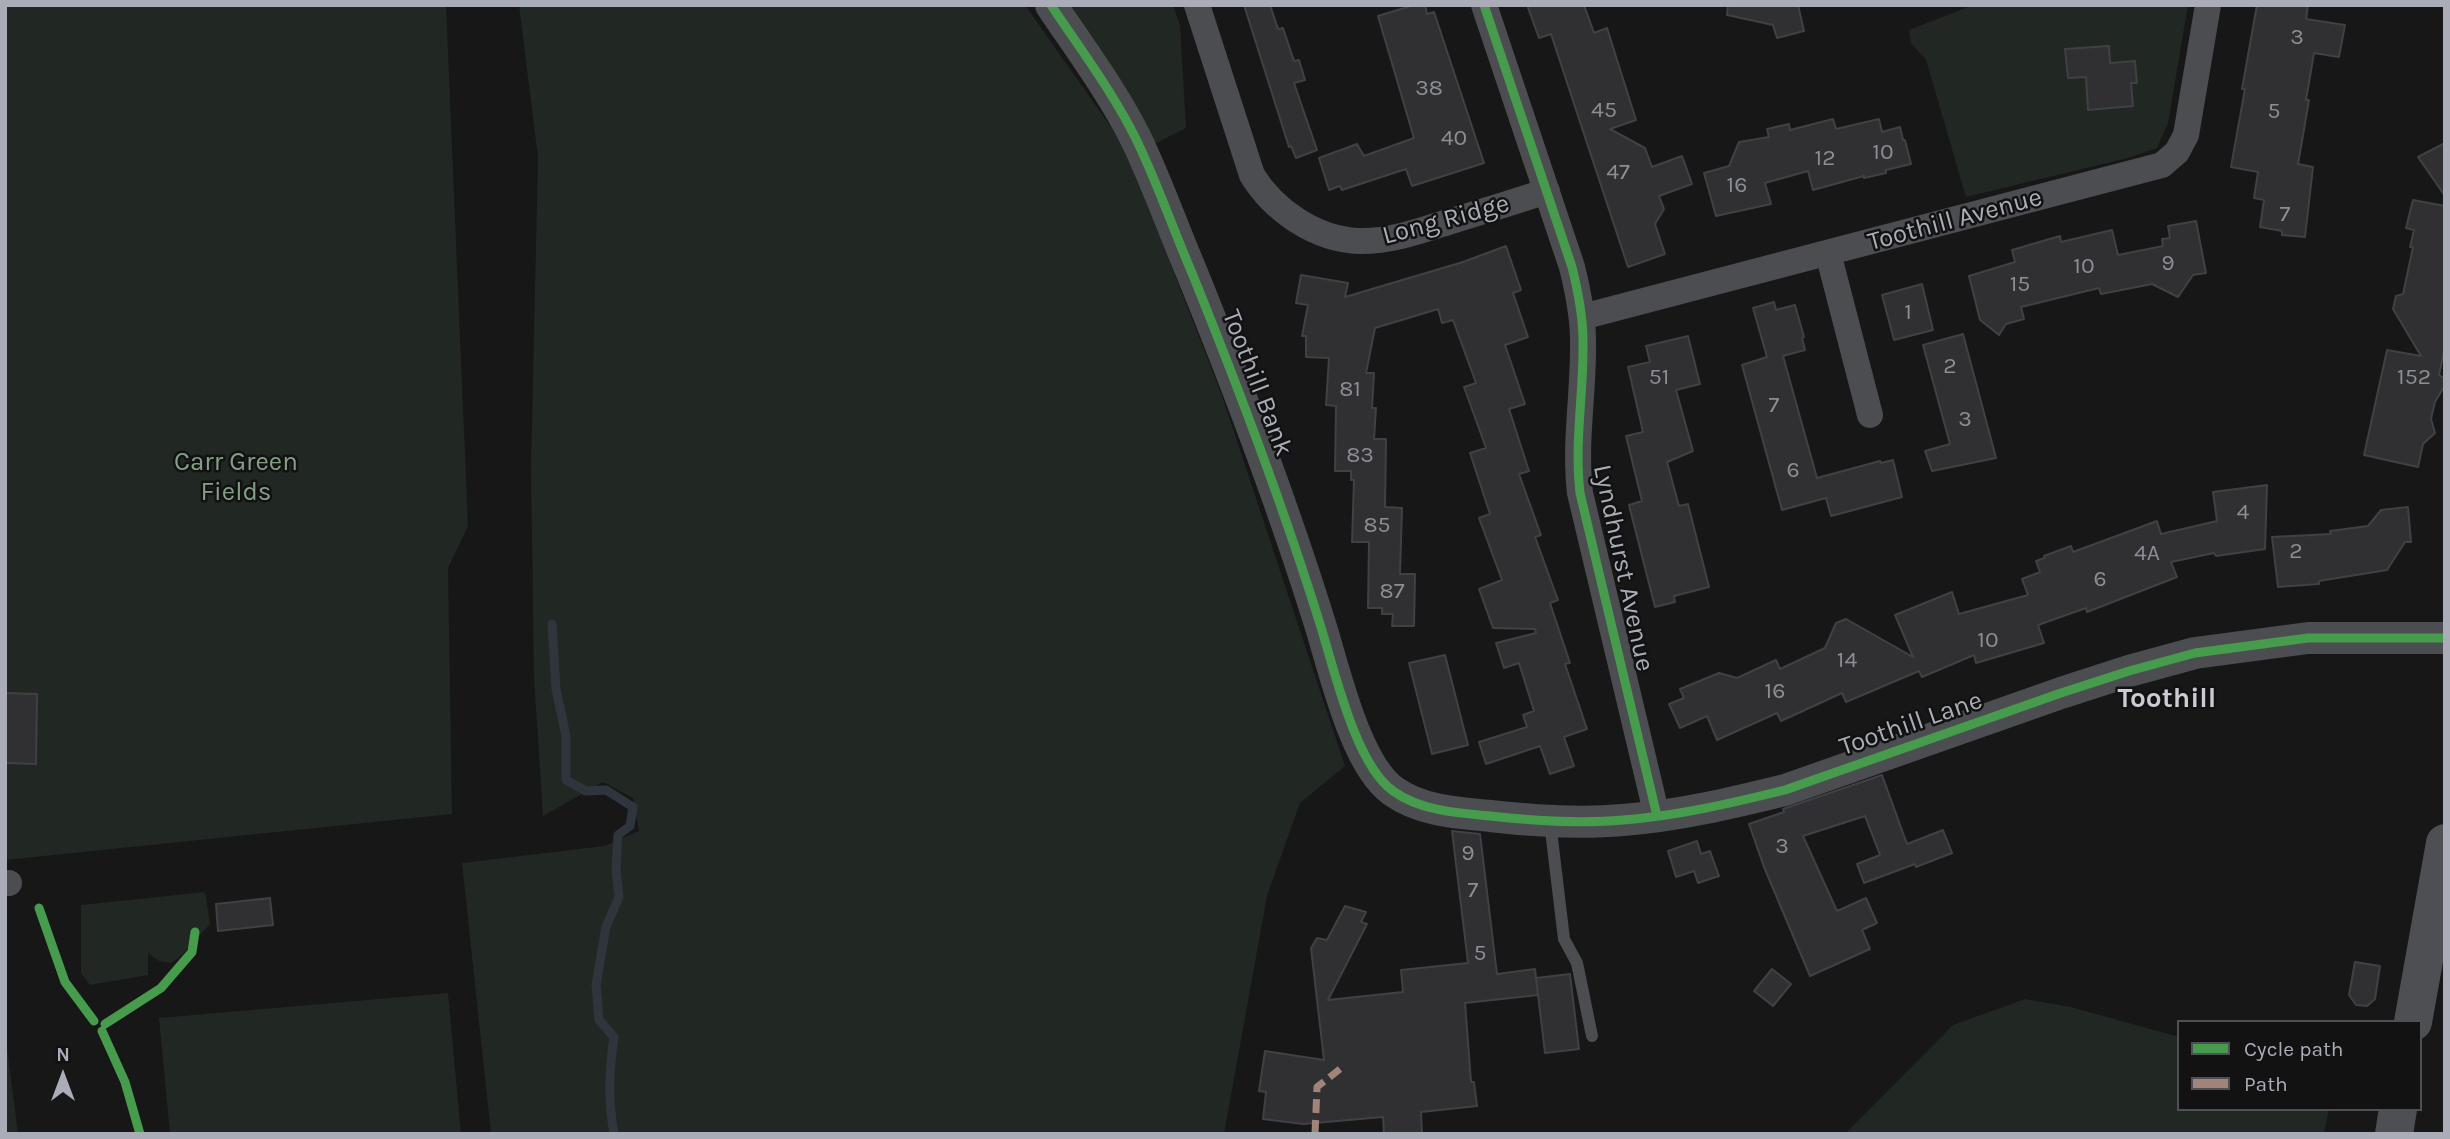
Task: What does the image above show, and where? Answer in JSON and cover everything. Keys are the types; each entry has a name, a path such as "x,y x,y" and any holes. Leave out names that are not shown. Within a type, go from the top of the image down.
{"main road":[{"path":"2413,1020 2445,843"},
{"path":"2394,1134 2398,1111"}],"street":[{"name":"Toothill Bank","path":"1051,5 1135,137 1227,360 1279,499 1346,708 1367,757 1378,775 1392,790"},
{"name":"Long Ridge","path":"1197,5 1252,175 1269,198 1289,216 1339,239 1378,240 1415,232 1547,191"},
{"name":"Lyndhurst Avenue","path":"1484,5 1572,267 1582,317 1583,343 1578,447 1580,492 1657,816"},
{"name":"Toothill Avenue","path":"1582,317 2162,165 2177,152 2186,135 2208,5"},
{"path":"1828,253 1870,415"},
{"name":"Toothill Lane","path":"1392,790 1417,803 1441,810 1550,822 1625,820 1657,816 1740,802 1785,790 2061,693 2195,653 2308,638 2445,638"}],"lane":[{"path":"1550,822 1564,939 1577,963 1592,1036"}],"green space":[{"name":"Carr Green Fields","path":"5,5 446,5 468,526 448,568 452,814 5,860"},
{"path":"519,5 1025,5 1125,147 1221,393 1345,766 1300,803 1267,896 1224,1134 491,1134 462,863 604,846 639,831 633,798 603,782 543,816 534,678 531,468 538,157"},
{"path":"1071,5 1173,5 1180,25 1186,128 1154,144"},
{"path":"1973,5 2188,5 2168,123 2157,148 2128,158 1966,197 1926,60 1911,43 1909,30","holes":["2066,50 2110,63 2137,82 2131,83 2133,106 2089,110 2086,77 2068,78"]},
{"path":"205,892 210,924 182,955 171,963 159,961 148,953 148,975 90,985 81,973 81,905"},
{"path":"448,993 461,1134 170,1134 159,1018"},
{"path":"2025,999 2071,1007 2177,1036 2177,1111 2329,1111 2324,1134 1845,1134 1953,1025"},
{"path":"5,1032 18,1134 5,1134"}],"building":[{"path":"1244,5 1270,5 1278,29 1283,28 1294,61 1299,60 1305,80 1294,83 1317,150 1296,158 1291,146 1289,147"},
{"path":"1414,5 1425,5 1427,14 1434,12 1484,163 1412,186 1406,169 1342,190 1340,186 1329,190 1319,158 1357,144 1364,156 1414,138 1378,16"},
{"path":"1527,5 1584,5 1594,33 1607,28 1636,120 1610,129 1645,148 1652,167 1682,156 1692,184 1659,196 1664,209 1655,224 1665,254 1628,267 1551,34 1539,38"},
{"path":"1728,5 1798,5 1804,31 1777,38 1773,25 1727,15"},
{"path":"2257,5 2308,5 2306,19 2345,25 2339,57 2314,53 2298,164 2313,167 2305,237 2282,235 2282,231 2260,227 2264,200 2254,198 2258,172 2231,167"},
{"path":"2109,46 2110,63 2135,61 2137,83 2131,83 2133,106 2088,110 2086,77 2068,78 2065,49"},
{"path":"1833,119 1836,129 1879,119 1882,132 1900,127 1911,164 1886,170 1886,173 1813,190 1808,171 1765,183 1771,204 1716,216 1704,173 1729,166 1739,142 1769,137 1767,129 1789,124 1790,130"},
{"path":"2445,143 2445,196 2418,157"},
{"path":"2413,200 2445,206 2445,346 2439,375 2445,379 2445,385 2435,402 2431,419 2435,433 2423,444 2418,467 2364,455 2387,350 2421,356 2393,309 2396,296 2403,294 2413,247 2410,247 2414,230 2406,228"},
{"path":"2196,221 2206,273 2193,275 2178,297 2152,284 2101,294 2099,288 2021,307 2024,319 2006,324 1999,335 1980,320 1969,276 2015,262 2012,250 2060,236 2061,242 2112,230 2118,255 2163,246 2162,239 2170,238 2168,226"},
{"path":"1506,246 1521,290 1513,293 1528,337 1505,345 1525,404 1509,409 1529,471 1519,474 1541,535 1535,537 1558,600 1550,603 1570,663 1565,664 1587,729 1564,737 1574,766 1550,774 1540,746 1486,764 1479,742 1527,727 1523,715 1534,711 1519,663 1504,668 1496,643 1536,633 1535,629 1493,628 1479,589 1502,580 1479,518 1490,514 1470,453 1486,448 1464,387 1476,383 1453,320 1442,323 1438,309 1375,328 1366,373 1374,373 1374,439 1386,439 1385,507 1402,508 1400,574 1415,574 1414,626 1392,626 1393,614 1382,614 1382,608 1368,608 1369,542 1352,542 1354,480 1351,480 1351,471 1335,471 1336,406 1326,405 1329,358 1306,357 1306,336 1302,336 1308,305 1296,303 1301,275 1348,283 1345,297 1463,262"},
{"path":"1922,284 1933,330 1894,340 1882,295"},
{"path":"1774,302 1776,310 1795,305 1804,337 1805,350 1783,356 1817,478 1893,460 1902,497 1831,516 1826,498 1782,510 1742,365 1767,357 1753,308"},
{"path":"1963,334 1996,458 1932,471 1925,451 1950,444 1923,345"},
{"path":"1688,336 1700,384 1676,390 1693,451 1667,462 1679,506 1688,504 1709,587 1674,596 1675,602 1655,607 1629,505 1642,501 1626,436 1643,432 1628,367 1650,362 1646,346"},
{"path":"2267,485 2265,549 2216,556 2214,553 2171,562 2177,577 2087,612 2086,608 2038,625 2044,643 1976,663 1974,655 1922,677 1919,671 1846,702 1842,693 1781,721 1777,713 1717,740 1707,716 1680,728 1669,704 1684,698 1680,689 1719,673 1737,678 1776,660 1780,669 1825,648 1836,623 1846,619 1913,657 1895,615 1952,592 1959,614 2028,595 2022,579 2040,572 2036,561 2045,558 2044,556 2071,546 2073,552 2157,521 2161,534 2217,521 2213,492"},
{"path":"2408,507 2411,542 2405,542 2387,570 2319,581 2319,584 2278,587 2272,537 2331,534 2330,531 2368,526 2381,510"},
{"path":"1445,655 1468,745 1432,754 1409,663"},
{"path":"5,693 37,694 36,764 5,763"},
{"path":"1882,775 1907,844 1943,830 1952,853 1864,883 1857,864 1880,855 1865,816 1803,836 1837,911 1866,898 1877,923 1862,930 1870,949 1810,976 1749,824 1784,812 1783,809"},
{"path":"1452,831 1480,834 1497,974 1535,969 1538,995 1465,1003 1471,1082 1474,1082 1477,1106 1421,1112 1422,1134 1384,1134 1383,1117 1303,1124 1263,1119 1266,1092 1259,1091 1265,1051 1324,1060 1311,948 1317,938 1327,940 1345,906 1366,912 1361,922 1367,924 1328,1000 1403,992 1401,970 1468,963"},
{"path":"1697,841 1701,854 1710,851 1719,876 1698,883 1694,871 1676,877 1668,851"},
{"path":"270,898 273,925 218,931 216,904"},
{"path":"2355,962 2380,966 2375,999 2367,1006 2356,1005 2349,995"},
{"path":"1772,969 1791,984 1773,1006 1754,991"},
{"path":"1570,974 1579,1049 1545,1053 1536,978"}],"waterway":[{"path":"552,624 556,689 566,736 566,780 586,791 606,790 633,807 630,826 618,835 616,870 619,897 606,927 596,985 599,1020 614,1037 610,1086 614,1134"}],"marked path":[{"path":"1315,1134 1317,1087 1340,1069"}],"cycle path":[{"path":"1051,5 1117,105 1151,172 1260,447 1357,738 1380,778 1393,791 1415,803 1452,812 1556,821 1606,821 1664,815 1785,790 2061,693 2195,653 2308,638 2445,638"},
{"path":"1484,5 1576,285 1583,341 1578,455 1580,493 1657,816"},
{"path":"39,908 65,982 94,1021"},
{"path":"105,1024 161,988 192,952 195,932"},
{"path":"102,1031 125,1082 140,1134"}],"district":[{"name":"Toothill","path":"2167,699"}]}
